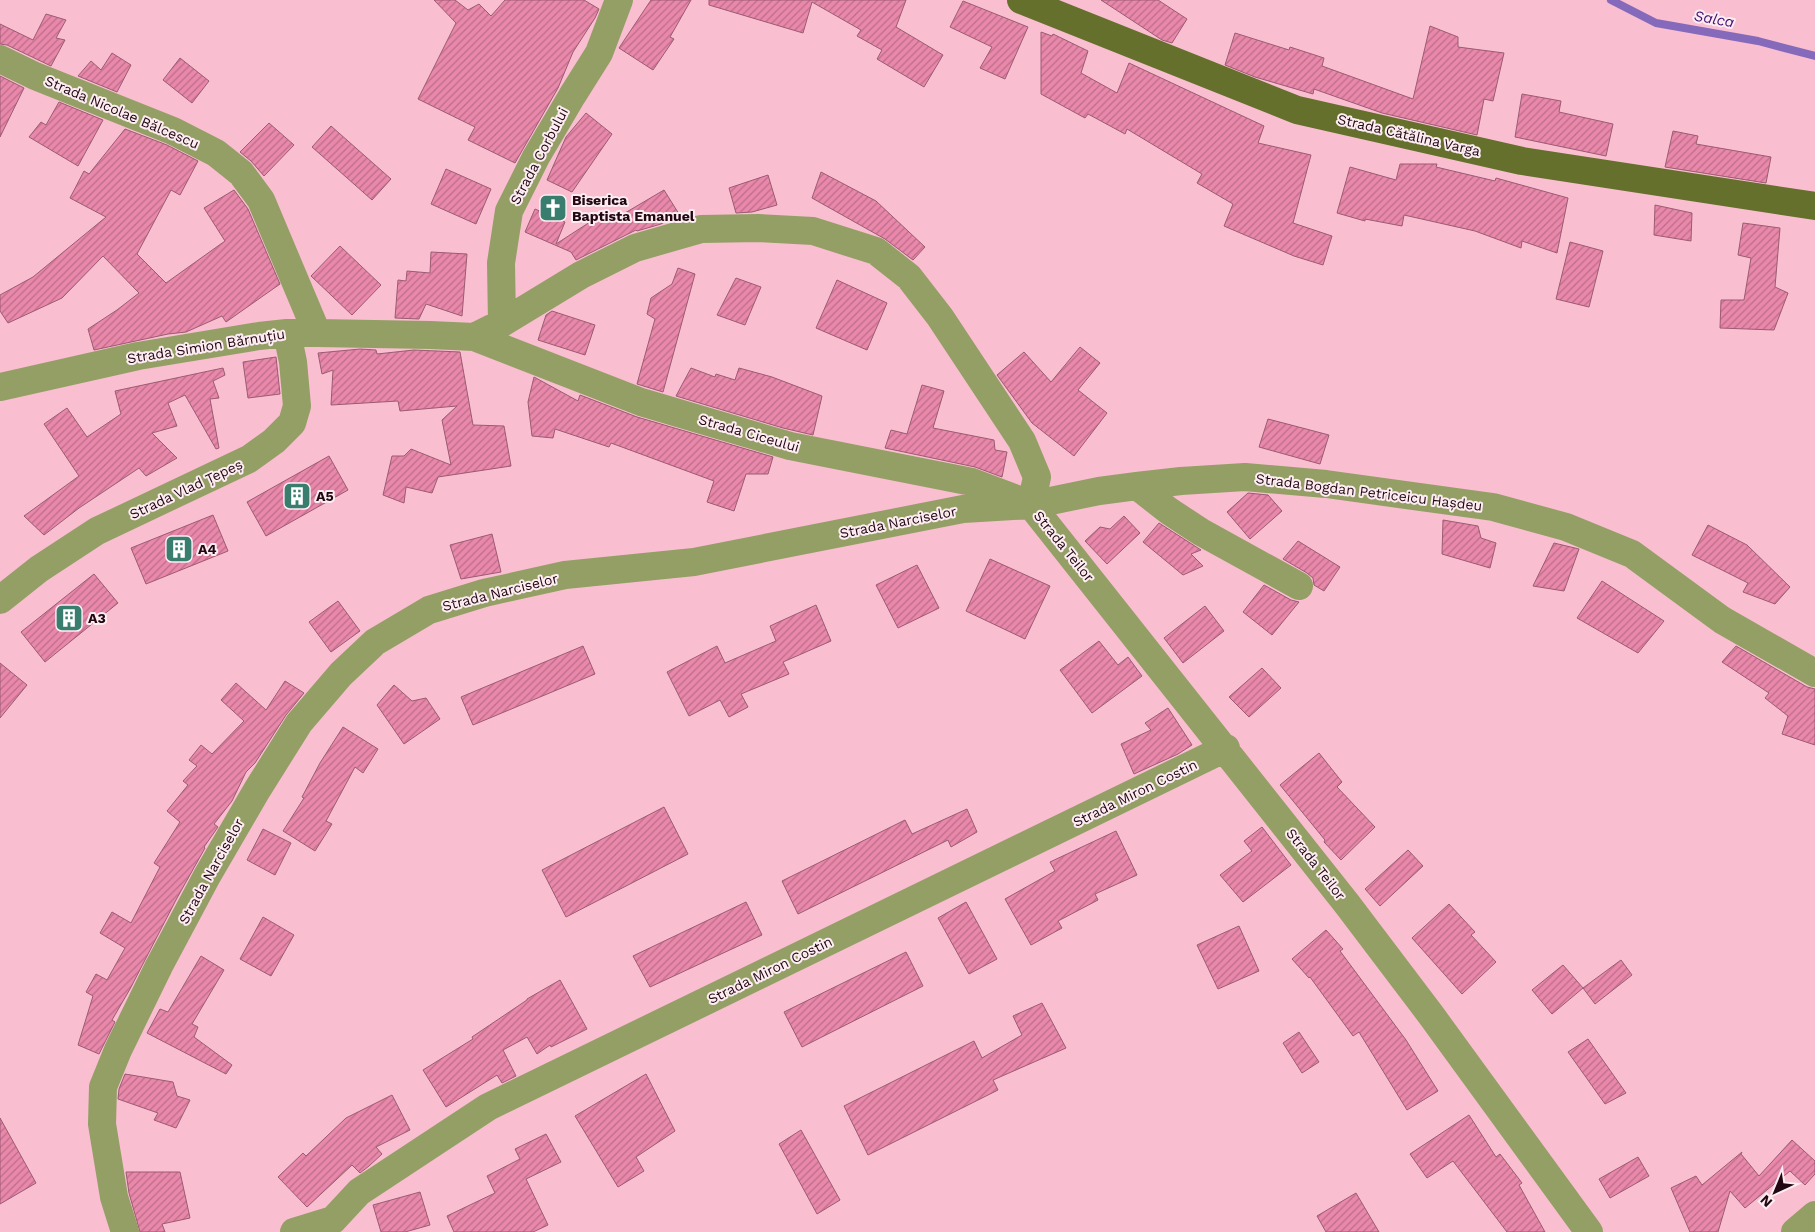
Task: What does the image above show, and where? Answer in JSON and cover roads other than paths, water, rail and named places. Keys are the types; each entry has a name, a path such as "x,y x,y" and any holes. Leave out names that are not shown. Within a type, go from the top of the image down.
{"main road":[{"name":"Strada Cătălina Varga","path":"1022,0 1297,110 1522,161 1815,206"}],"street":[{"name":"Strada Corbului","path":"502,323 501,263 509,211 536,157 599,53 612,24 619,0"},
{"name":"Strada Nicolae Bălcescu","path":"0,59 35,76 173,132 216,153 241,173 264,208 317,333"},
{"path":"474,337 502,323 581,275 635,248 701,229 759,228 813,232 876,251 909,277 935,310 1022,441 1037,477 1031,504"},
{"name":"Strada Simion Bărnuțiu","path":"0,387 138,356 287,333 421,334 474,337"},
{"name":"Strada Vlad Țepeș","path":"0,600 39,569 97,532 249,459 274,441 292,423 297,406 293,362 287,333"},
{"name":"Strada Ciceului","path":"474,337 641,402 790,446 972,482 1031,504"},
{"name":"Strada Bogdan Petriceicu Hașdeu","path":"1031,504 1137,486 1245,477 1326,484 1493,507 1566,527 1632,554 1722,620 1815,673"},
{"path":"1137,486 1169,512 1299,586"},
{"name":"Strada Teilor","path":"1031,504 1226,748 1347,904 1425,1007 1589,1232"},
{"name":"Strada Narciselor","path":"125,1232 114,1197 102,1124 103,1087 118,1050 159,966 207,876 283,748 299,723 341,674 375,642 429,610 484,593 565,575 694,562 962,509 1031,504"},
{"name":"Strada Miron Costin","path":"343,1226 359,1192 488,1107 1226,748"},
{"path":"1796,1232 1815,1215"},
{"path":"294,1232 343,1226"}],"waterway":[{"name":"Salca","path":"1611,0 1656,23 1758,41 1815,56"}],"place":[{"name":"Biserica Baptista Emanuel","path":"553,208"},
{"name":"A5","path":"297,496"},
{"name":"A4","path":"179,549"},
{"name":"A3","path":"69,618"}]}
